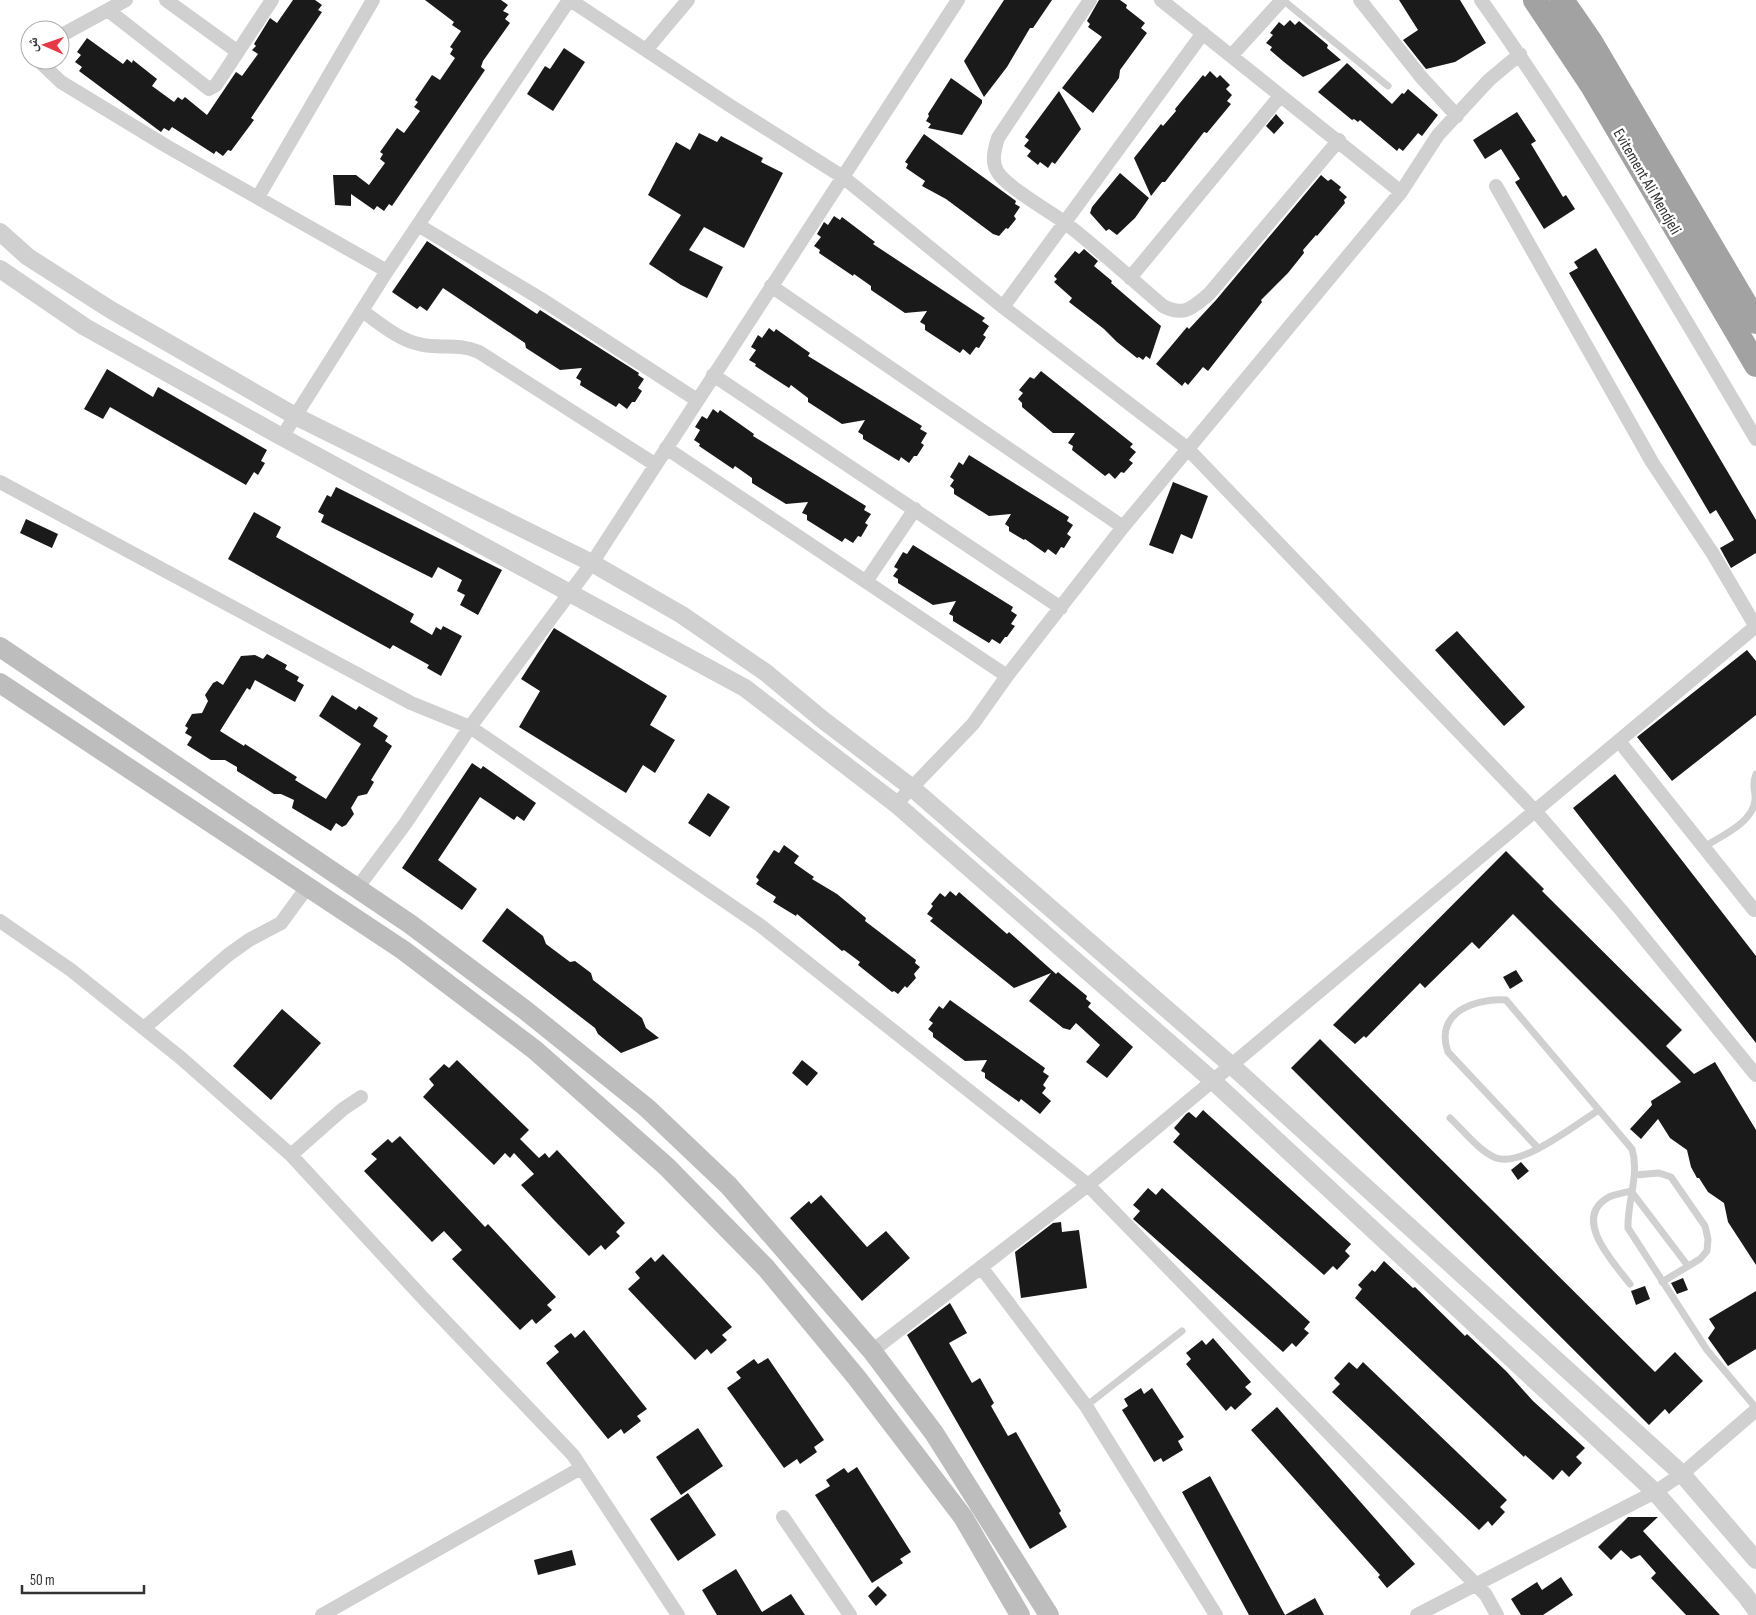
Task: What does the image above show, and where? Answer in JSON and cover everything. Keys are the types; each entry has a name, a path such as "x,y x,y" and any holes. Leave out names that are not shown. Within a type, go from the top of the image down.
{"highway":[{"name":"Evitement Ali Mendjeli","path":"1535,0 1591,84 1756,365"},
{"name":"Evitement Ali Mendjeli","path":"1562,0 1596,51 1756,322"}],"main road":[{"path":"0,647 358,887 525,1010 647,1108 728,1186 872,1351 934,1433 1049,1615"},
{"path":"0,682 403,950 535,1050 666,1167 766,1268 857,1378 963,1517 1020,1615"},
{"path":"509,1031 525,1010"}],"street":[{"path":"70,31 126,0"},
{"path":"166,0 238,52"},
{"path":"109,11 206,89 213,88 216,85 272,0"},
{"path":"258,196 373,0"},
{"path":"282,438 297,417 387,271 570,0 729,106 843,177 1003,307 1187,448 1536,812 1621,910 1756,1075"},
{"path":"646,50 688,0"},
{"path":"358,887 405,824 470,727 571,594 592,563 958,0"},
{"path":"1090,0 998,138 994,151 998,172 1010,184 1065,222 1163,306 1173,312 1192,308 1209,294 1338,140"},
{"path":"1161,0 1401,192"},
{"path":"1231,56 1283,0"},
{"path":"1360,0 1421,77 1457,116"},
{"path":"1481,0 1520,54 1622,214 1756,439"},
{"path":"1003,307 1203,33"},
{"path":"896,804 973,724 1007,676 1123,527 1401,192 1438,135 1489,80 1520,54"},
{"path":"48,70 61,82 168,148 258,196 387,271"},
{"path":"1130,278 1280,96"},
{"path":"872,1351 1088,1185 1756,626 1713,554 1652,462 1496,186"},
{"path":"418,225 541,299 697,400"},
{"path":"0,232 28,257 111,310 297,417 592,563 682,616 765,672 823,720 912,787 1231,1065 1682,1474 1756,1560"},
{"path":"0,269 85,327 282,438 744,688 896,804 1212,1080 1655,1492 1756,1610"},
{"path":"771,286 1123,527"},
{"path":"362,311 388,329 420,345 465,346 479,352 656,465"},
{"path":"713,375 916,509 1061,608"},
{"path":"666,448 867,580 1007,676"},
{"path":"0,482 411,703 470,727 761,926 1088,1185 1486,1595 1498,1615"},
{"path":"867,580 916,509"},
{"path":"1619,740 1754,910"},
{"path":"144,1028 228,955 249,940 281,923 308,886"},
{"path":"0,921 71,970 144,1028 291,1155 572,1455 660,1591 678,1615"},
{"path":"291,1155 343,1109 361,1097"},
{"path":"981,1267 1086,1406 1216,1615"},
{"path":"1417,1615 1655,1492 1682,1474 1756,1409"},
{"path":"322,1615 581,1468"},
{"path":"783,1517 850,1615"}],"lane":[{"path":"1283,0 1388,86"},
{"path":"1704,848 1746,819 1753,811 1756,798 1752,786 1756,774"},
{"path":"1538,1148 1448,1052 1444,1041 1445,1030 1454,1015 1473,1003 1490,999 1506,1000 1632,1150 1636,1163 1628,1211 1628,1228 1707,1350 1756,1409"},
{"path":"1450,1118 1486,1152 1496,1158 1507,1160 1519,1158 1538,1148 1598,1110"},
{"path":"1635,1175 1659,1173 1671,1177 1705,1226 1708,1239 1707,1251 1700,1259 1662,1282"},
{"path":"1631,1191 1688,1266"},
{"path":"1630,1284 1597,1240 1594,1229 1595,1215 1600,1203 1610,1196 1631,1191"},
{"path":"1086,1406 1182,1331"}],"building":[{"path":"293,0 315,0 322,5 318,10 322,12 251,118 254,120 231,151 228,150 223,156 216,151 214,154 172,127 169,131 164,128 161,132 79,71 82,67 75,62 81,55 77,52 87,38 123,64 127,59 132,63 133,60 157,79 152,86 174,102 178,97 182,100 185,97 207,115 236,72 242,76 258,54 252,50 256,46 254,44 270,18 277,23"},
{"path":"425,0 501,0 508,5 503,11 509,14 505,19 510,23 483,61 481,67 485,70 392,206 389,204 384,211 377,206 374,210 351,194 351,206 335,205 333,175 356,175 369,185 385,163 380,159 383,154 380,152 397,128 404,133 420,111 414,107 418,102 415,100 432,75 440,80 455,58 450,54 453,49 450,47 461,31 452,25 454,22"},
{"path":"1004,0 1052,0 1033,28 1030,28 1007,67 984,97 964,61"},
{"path":"1099,0 1120,0 1127,5 1126,8 1145,23 1141,28 1147,33 1120,70 1119,78 1093,113 1062,88 1102,37 1088,27 1090,24 1087,21"},
{"path":"1399,0 1460,0 1486,43 1455,62 1426,69 1403,40 1418,30"},
{"path":"1290,20 1295,25 1299,21 1328,45 1327,48 1341,60 1303,77 1270,50 1272,47 1266,43 1273,35 1270,33 1279,22 1284,26"},
{"path":"564,48 585,62 553,111 527,94 545,66 550,69"},
{"path":"1347,63 1392,104 1408,89 1438,115 1422,136 1418,133 1403,151 1399,148 1397,151 1360,120 1358,122 1354,119 1352,120 1318,92"},
{"path":"1210,71 1217,78 1220,75 1230,85 1226,89 1232,95 1227,101 1231,104 1207,133 1204,132 1165,182 1162,182 1151,196 1134,158 1161,124 1163,126 1176,111 1175,109 1203,75 1205,77"},
{"path":"951,78 982,100 962,135 928,128 931,124 926,121 929,116 928,114"},
{"path":"1059,91 1081,129 1055,164 1052,162 1048,168 1040,162 1038,165 1027,156 1031,151 1024,146 1029,140 1025,137"},
{"path":"1517,112 1536,141 1531,144 1563,197 1566,195 1575,209 1544,229 1515,182 1520,179 1501,149 1485,159 1473,140"},
{"path":"1276,114 1284,123 1274,134 1266,126"},
{"path":"699,133 717,142 721,136 763,158 761,162 783,173 744,248 704,227 689,250 723,267 707,298 681,285 649,264 681,215 648,195 676,142 690,150"},
{"path":"924,134 1016,201 1015,204 1020,207 1014,216 1016,219 1008,229 1006,228 999,236 993,234 946,199 922,186 925,181 906,168 908,164 905,162"},
{"path":"1120,173 1149,198 1135,218 1117,235 1109,229 1106,231 1090,213 1092,207"},
{"path":"1321,175 1328,181 1331,179 1341,187 1339,190 1347,197 1344,200 1345,203 1303,250 1304,253 1288,273 1261,300 1262,302 1208,371 1203,367 1188,385 1185,382 1182,386 1156,364 1187,327 1189,329 1216,300"},
{"path":"834,216 840,220 842,217 875,242 873,244 985,318 982,321 989,326 983,335 986,337 979,348 976,347 970,355 963,349 960,353 925,330 925,325 920,322 927,311 905,313 871,290 871,286 854,274 853,276 819,253 820,250 814,246 821,237 817,234 824,222 828,225"},
{"path":"427,241 537,314 540,310 639,373 638,375 644,379 638,388 642,391 635,402 632,402 627,409 619,403 616,407 580,385 581,381 576,378 582,368 560,370 526,348 525,343 443,288 427,311 420,306 417,309 392,292"},
{"path":"1596,248 1756,520 1756,553 1731,568 1720,548 1734,540 1716,510 1710,514 1569,273 1578,268 1574,262"},
{"path":"1084,249 1098,261 1094,266 1112,281 1111,283 1161,326 1150,359 1146,356 1143,360 1139,357 1137,358 1117,342 1104,329 1069,302 1072,298 1054,282 1057,279 1054,276 1075,251 1079,254"},
{"path":"769,328 774,332 776,329 810,353 808,356 922,426 920,429 927,433 921,443 924,445 917,456 914,456 909,463 901,457 899,461 863,439 863,435 858,432 865,420 842,424 808,402 808,398 791,385 789,388 755,366 756,364 749,360 756,350 751,347 758,335 762,338"},
{"path":"107,369 153,397 158,387 267,450 261,461 265,463 258,475 254,472 246,485 110,407 103,419 84,409"},
{"path":"1041,371 1133,444 1130,447 1136,452 1129,460 1133,463 1124,473 1121,472 1115,479 1109,473 1105,476 1072,450 1073,446 1068,443 1075,433 1053,433 1022,407 1022,403 1018,399 1023,393 1019,390 1030,377 1034,379"},
{"path":"713,409 718,413 720,410 754,434 753,436 866,506 864,510 871,514 865,523 868,525 861,537 858,536 853,543 845,538 842,542 807,520 807,515 802,513 808,502 786,504 752,483 752,478 735,466 733,469 699,446 700,444 694,440 700,430 695,427 702,416 707,419"},
{"path":"969,455 1069,517 1067,521 1073,525 1067,534 1071,537 1064,548 1061,547 1056,555 1048,549 1045,553 1025,539 1009,531 1009,527 1005,524 1011,514 989,516 954,494 954,489 950,486 954,480 950,477 959,462 963,465"},
{"path":"1173,482 1208,496 1192,539 1181,534 1173,554 1149,545"},
{"path":"336,487 502,570 478,615 460,605 465,595 457,591 462,580 438,567 432,578 321,522 324,515 318,512 327,495 331,497"},
{"path":"254,512 281,527 276,537 414,614 410,622 432,635 436,627 441,630 443,626 462,636 441,676 427,668 429,665 393,645 390,649 228,559"},
{"path":"26,519 58,534 52,548 20,533"},
{"path":"913,545 1013,607 1011,611 1017,615 1011,624 1015,626 1000,644 992,639 989,643 953,621 953,616 949,614 956,601 933,605 898,583 898,579 893,576 898,569 894,567 903,552 907,554"},
{"path":"554,628 667,696 650,725 675,740 655,773 643,765 626,793 519,727 540,691 521,679"},
{"path":"1457,631 1525,707 1504,726 1435,650"},
{"path":"1747,650 1756,661 1756,715 1672,781 1637,737"},
{"path":"267,654 287,665 285,669 299,677 297,681 304,685 295,702 255,680 250,690 247,688 220,731 244,746 245,744 297,777 295,780 326,799 361,744 319,716 332,695 356,710 359,706 378,718 373,726 388,736 385,741 392,746 371,780 374,782 367,794 358,796 351,808 354,814 346,825 342,827 336,823 331,831 292,808 294,800 281,794 274,794 237,771 237,767 225,760 211,760 187,745 192,737 185,733 188,728 185,726 192,714 202,713 208,701 205,695 213,683 217,681 223,685 241,656 255,655 263,659"},
{"path":"472,763 481,769 483,766 536,803 524,821 517,816 514,820 480,797 438,860 477,889 462,910 402,868"},
{"path":"1615,774 1756,956 1756,1043 1573,808"},
{"path":"708,793 730,807 710,837 688,823"},
{"path":"784,845 799,856 794,863 814,877 812,879 837,894 866,918 865,921 916,960 915,963 920,967 914,974 916,978 907,988 905,986 898,994 894,991 892,992 858,965 860,962 844,950 842,951 797,914 796,916 773,902 776,897 756,884 759,880 756,877 774,850 779,853"},
{"path":"1506,851 1544,889 1542,891 1682,1030 1666,1046 1694,1074 1715,1062 1756,1130 1756,1265 1728,1222 1724,1203 1708,1192 1699,1178 1697,1178 1691,1167 1687,1150 1670,1138 1658,1119 1641,1139 1630,1129 1652,1105 1651,1101 1681,1082 1513,914 1479,949 1472,942 1425,988 1420,983 1366,1038 1364,1036 1355,1044 1333,1025"},
{"path":"950,891 956,896 959,892 1007,934 1009,932 1056,974 1058,972 1087,996 1086,999 1091,1003 1088,1007 1133,1047 1107,1078 1086,1062 1100,1045 1076,1023 1070,1030 1063,1028 1029,1001 1051,973 1014,988 930,921 933,918 927,914 933,906 931,904 940,893 945,897"},
{"path":"507,908 543,936 546,944 570,962 575,961 591,973 593,980 642,1018 646,1028 659,1038 621,1053 598,1034 595,1028 482,941"},
{"path":"1516,970 1523,981 1510,989 1503,977"},
{"path":"950,1000 1045,1068 1043,1072 1049,1076 1043,1085 1046,1088 1042,1093 1051,1101 1040,1114 1021,1099 1019,1102 985,1078 985,1073 981,1071 987,1060 965,1061 933,1037 933,1033 928,1029 933,1023 929,1020 939,1006 943,1009"},
{"path":"282,1009 321,1043 271,1100 233,1066"},
{"path":"1320,1039 1655,1372 1675,1352 1703,1381 1669,1414 1665,1409 1649,1425 1291,1068"},
{"path":"457,1060 529,1130 520,1139 539,1158 545,1153 549,1158 557,1150 625,1223 616,1232 620,1236 605,1250 601,1245 589,1256 521,1185 534,1174 514,1153 510,1158 505,1153 494,1165 423,1097 434,1085 429,1079 444,1064 449,1068"},
{"path":"802,1060 818,1073 807,1086 792,1073"},
{"path":"1203,1110 1351,1244 1345,1251 1350,1256 1337,1270 1333,1266 1324,1275 1173,1142 1180,1134 1174,1128 1186,1114 1189,1112 1196,1118"},
{"path":"400,1136 485,1227 488,1224 556,1297 547,1305 552,1310 536,1324 532,1319 520,1330 452,1259 462,1250 444,1231 432,1242 364,1171 377,1159 371,1154 388,1139 392,1143"},
{"path":"1521,1162 1529,1171 1518,1180 1511,1170"},
{"path":"1148,1188 1156,1195 1162,1188 1310,1322 1304,1329 1309,1333 1296,1347 1292,1343 1283,1352 1133,1219 1140,1211 1133,1205"},
{"path":"821,1195 867,1247 886,1231 910,1258 862,1301 790,1218 809,1201 811,1204"},
{"path":"1061,1222 1062,1232 1079,1230 1087,1288 1021,1298 1015,1252 1053,1223"},
{"path":"663,1254 732,1327 722,1335 727,1340 711,1354 707,1349 695,1360 628,1289 640,1278 635,1272 651,1257 655,1262"},
{"path":"1384,1261 1413,1288 1415,1287 1465,1336 1467,1334 1507,1372 1533,1401 1585,1448 1576,1457 1582,1463 1569,1477 1562,1470 1553,1480 1525,1455 1524,1457 1355,1298 1362,1289 1358,1285 1372,1270 1375,1272"},
{"path":"1683,1278 1688,1290 1677,1294 1671,1283"},
{"path":"1645,1286 1650,1299 1636,1305 1631,1291"},
{"path":"1756,1291 1756,1349 1728,1366 1708,1338 1715,1328 1709,1319"},
{"path":"950,1303 967,1333 949,1343 972,1383 980,1378 994,1403 991,1406 1008,1436 1016,1432 1061,1511 1059,1513 1067,1527 1030,1549 907,1335"},
{"path":"584,1330 647,1409 637,1416 641,1421 624,1434 621,1429 608,1439 546,1363 559,1352 554,1346 571,1333 575,1338"},
{"path":"1213,1338 1251,1382 1245,1387 1252,1394 1235,1410 1231,1406 1226,1411 1186,1364 1191,1359 1186,1353 1202,1340 1206,1345"},
{"path":"768,1358 824,1440 814,1447 817,1452 800,1464 797,1459 784,1468 727,1388 741,1378 736,1372 754,1359 758,1364"},
{"path":"1349,1362 1357,1369 1363,1362 1507,1500 1500,1507 1505,1512 1492,1526 1488,1521 1479,1530 1332,1392 1340,1384 1334,1378"},
{"path":"1141,1388 1144,1394 1152,1388 1184,1437 1178,1441 1183,1450 1163,1462 1161,1458 1154,1462 1122,1410 1128,1406 1124,1399"},
{"path":"1277,1407 1415,1564 1387,1588 1378,1577 1380,1575 1251,1430"},
{"path":"698,1428 723,1466 681,1495 656,1457"},
{"path":"857,1467 911,1552 900,1559 903,1563 872,1583 815,1495 830,1486 826,1480 844,1468 848,1473"},
{"path":"1210,1476 1285,1615 1249,1615 1182,1492"},
{"path":"688,1493 716,1535 678,1561 650,1519"},
{"path":"1628,1517 1658,1517 1643,1531 1720,1615 1686,1615 1651,1578 1656,1573 1640,1555 1631,1559 1621,1550 1611,1560 1598,1547"},
{"path":"572,1550 576,1565 538,1575 534,1560"},
{"path":"736,1569 762,1612 791,1594 805,1615 717,1615 702,1590"},
{"path":"1561,1577 1573,1595 1543,1615 1521,1615 1511,1599 1537,1582 1542,1590"},
{"path":"878,1586 887,1595 876,1606 868,1596"},
{"path":"1315,1598 1324,1615 1285,1615"}]}
